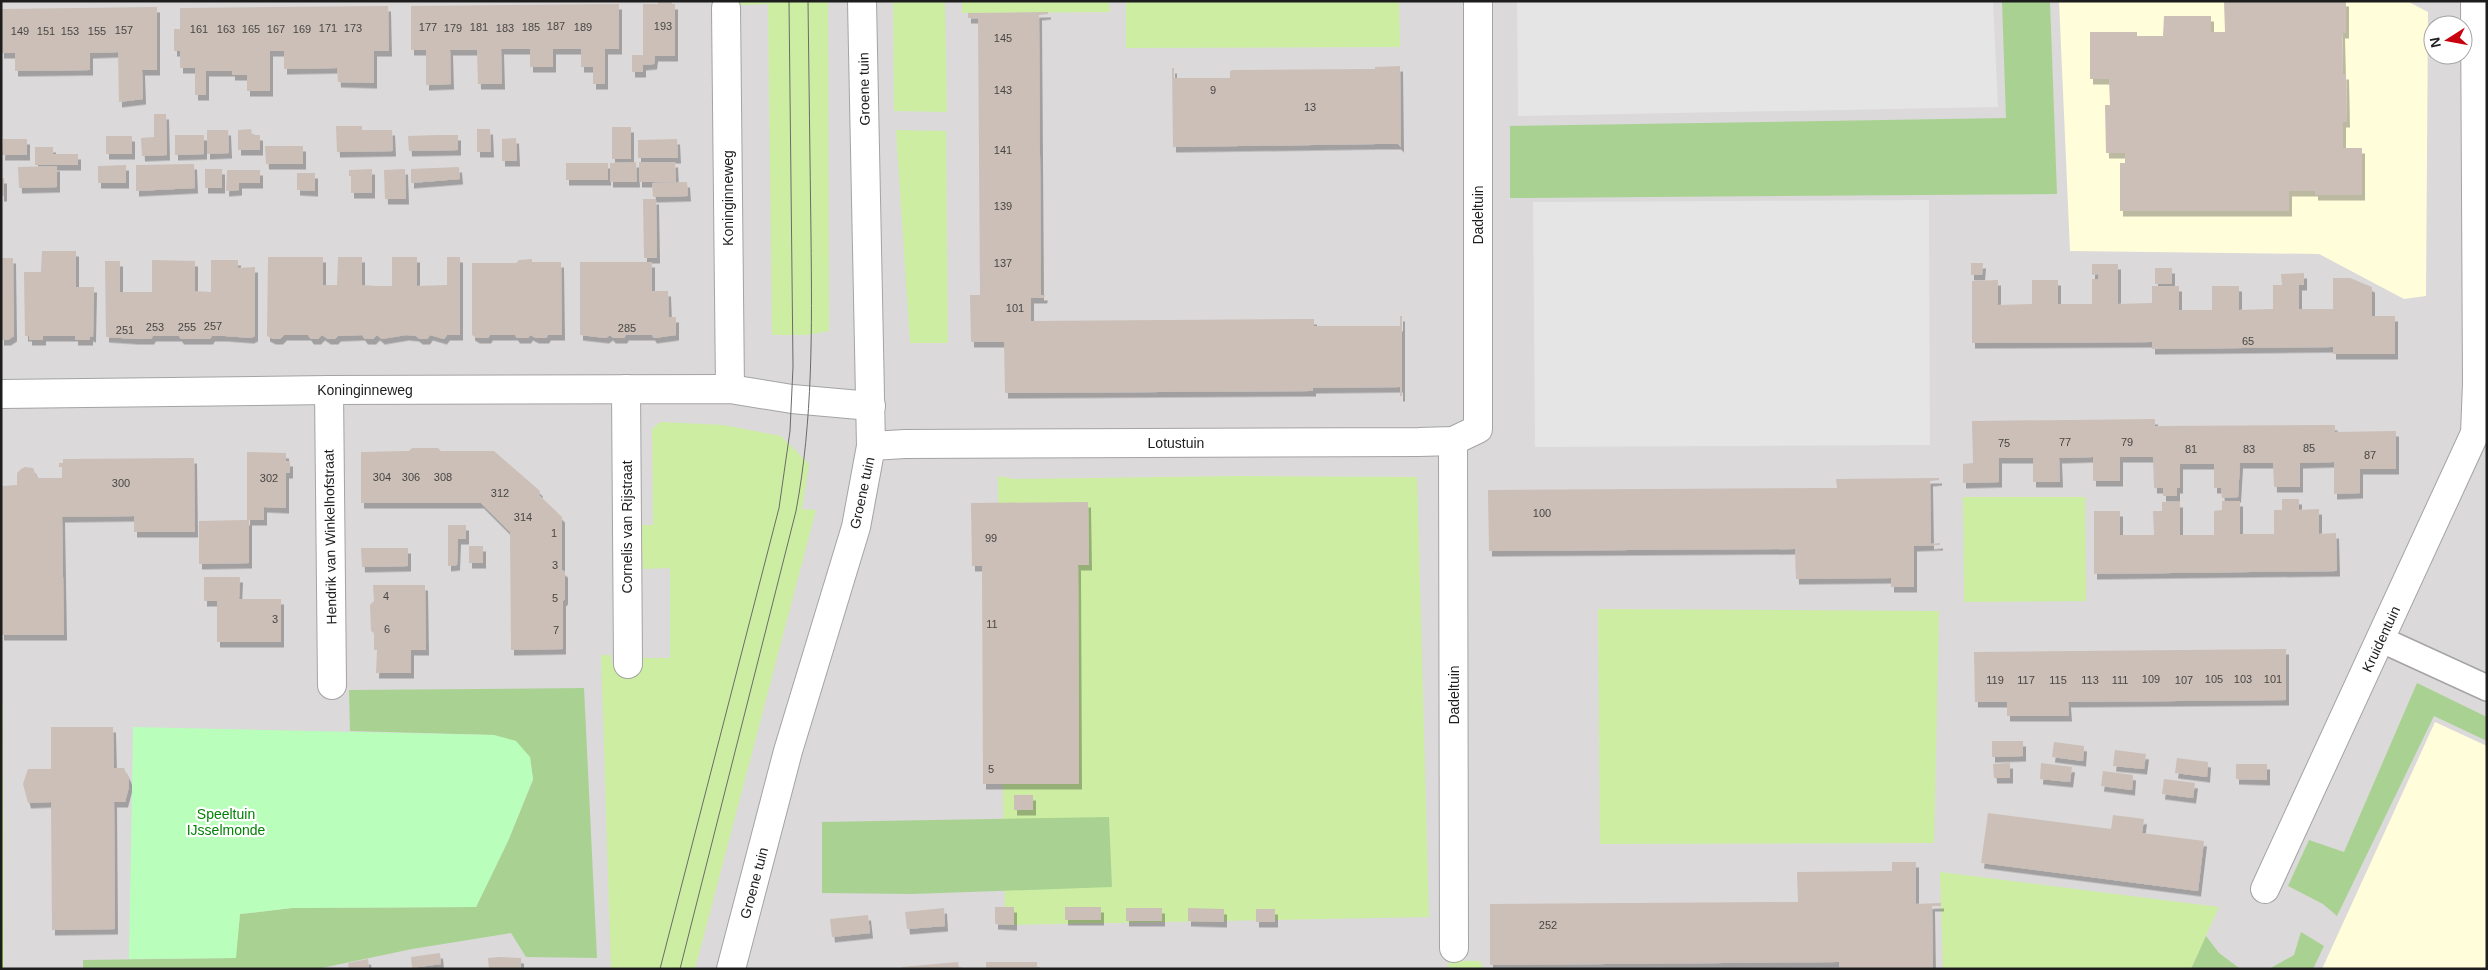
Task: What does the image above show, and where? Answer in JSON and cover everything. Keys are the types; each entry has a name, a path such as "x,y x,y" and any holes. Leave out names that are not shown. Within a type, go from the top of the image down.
{"street":[{"name":"Groene tuin","path":"731,969 788,752 856,527 871,446 862,1"},
{"name":"Dadeltuin","path":"1478,1 1478,429"},
{"name":"Kruidentuin","path":"2265,889 2475,433 2482,384 2475,1"},
{"name":"Koninginneweg","path":"726,8 730,389"},
{"name":"Cornelis van Rijstraat","path":"626,389 628,664"},
{"name":"Koninginneweg","path":"1,394 329,390 730,389 792,399 871,406"},
{"name":"Hendrik van Winkelhofstraat","path":"329,390 332,685"},
{"name":"Lotustuin","path":"871,446 905,444 1454,441 1478,429"},
{"name":"Dadeltuin","path":"1454,441 1454,948"},
{"path":"2380,639 2487,688"}],"shaded area":[{"path":"1,1 2487,1 2487,969 1,969"},
{"path":"1517,1 1993,1 1998,107 1518,116"},
{"path":"2059,1 2407,1 2428,12 2428,15 2423,15 2423,65 2428,65 2426,296 2404,299 2319,254 2070,251"},
{"path":"1929,200 1930,445 1535,447 1533,202"},
{"path":"2435,722 2487,746 2487,969 2322,969"}],"green space":[{"path":"740,1 828,1 829,331 806,335 772,335 768,4 740,5"},
{"path":"893,1 945,1 947,112 894,111"},
{"path":"962,1 1109,1 1110,12 962,13"},
{"path":"1126,1 1399,1 1400,47 1126,48"},
{"path":"2002,1 2050,1 2057,194 1510,198 1510,126 2006,118"},
{"path":"896,130 946,131 948,343 910,343"},
{"path":"660,422 723,425 781,436 809,464 802,509 816,510 695,969 611,969 601,655 611,655 612,664 642,666 642,658 670,658 670,568 643,569 641,525 653,525 652,429"},
{"path":"998,476 1014,479 1241,476 1417,477 1429,917 1005,925"},
{"path":"1963,497 2085,497 2086,601 1964,602"},
{"path":"1598,609 1939,611 1934,843 1600,844"},
{"path":"2417,683 2487,717 2487,741 2434,716 2337,916 2323,904 2288,886 2309,840 2344,852"},
{"path":"584,688 597,958 526,957 511,933 412,949 317,969 83,969 83,960 235,958 240,914 292,908 476,907 508,841 533,780 530,757 494,735 350,731 349,690"},
{"path":"1,704 3,704 4,969 1,969"},
{"name":"Speeltuin IJsselmonde","path":"133,727 494,735 516,741 530,757 533,779 508,841 476,907 292,908 240,914 236,958 129,959"},
{"path":"1109,817 1112,887 913,894 822,893 822,822"},
{"path":"1940,872 2219,907 2191,969 1943,969"},
{"path":"2301,932 2324,946 2313,969 2269,969 2294,955"},
{"path":"2206,936 2219,953 2239,968 2269,969 2191,969"},
{"path":"1449,961 1480,961 1484,969 1448,969"}],"building":[{"path":"2224,1 2346,1 2346,33 2342,33 2343,74 2346,74 2347,122 2343,122 2343,148 2362,148 2362,195 2315,195 2315,191 2289,191 2289,211 2120,211 2120,163 2125,163 2125,153 2106,153 2105,105 2110,105 2109,79 2090,79 2090,32 2137,32 2137,36 2163,36 2164,16 2211,16 2211,32 2225,32"},
{"path":"658,2 672,2 672,4 675,4 675,56 655,56 654,64 643,65 643,72 632,72 632,55 643,55 643,4 658,4"},
{"path":"619,4 619,49 605,49 605,84 593,84 593,67 581,67 581,49 553,49 553,67 530,67 530,49 501,49 502,84 478,84 477,50 450,50 451,84 426,85 426,50 411,50 411,6"},
{"path":"388,6 389,51 374,51 374,83 338,82 337,68 284,69 284,51 270,51 270,91 247,91 247,75 232,75 232,71 206,71 206,95 195,95 195,68 180,68 180,51 174,51 174,29 180,29 180,8"},
{"path":"157,7 157,70 142,70 143,99 119,102 118,52 90,53 90,70 15,71 15,53 1,53 1,9"},
{"path":"1048,12 1048,14 1039,15 1041,295 1045,295 1044,298 1031,298 1031,321 1314,319 1314,326 1400,326 1400,316 1402,316 1402,396 1400,396 1400,387 1313,388 1313,391 1005,393 1004,342 971,342 970,295 980,295 978,18 968,18 968,13"},
{"path":"1400,66 1401,147 1398,144 1376,144 1173,147 1172,68 1174,68 1174,78 1230,78 1230,71 1233,70 1375,69 1375,67"},
{"path":"154,114 166,114 167,155 142,156 141,138 154,137"},
{"path":"336,126 362,126 362,130 392,130 393,151 337,152"},
{"path":"612,127 631,127 631,159 612,159"},
{"path":"251,129 252,135 260,135 260,150 238,150 238,130"},
{"path":"477,129 490,129 491,152 477,152"},
{"path":"207,130 228,130 229,153 207,154"},
{"path":"175,135 204,135 204,154 175,155"},
{"path":"458,135 458,150 409,151 408,136"},
{"path":"106,136 132,136 132,154 106,154"},
{"path":"516,138 517,161 502,161 502,139"},
{"path":"3,139 27,139 27,155 2,155"},
{"path":"677,139 678,158 638,158 638,140"},
{"path":"265,146 303,146 303,164 266,164"},
{"path":"35,147 53,147 53,154 78,154 78,165 35,165"},
{"path":"636,162 637,182 610,182 610,163"},
{"path":"639,162 675,162 676,182 639,182"},
{"path":"566,163 608,163 608,180 566,180"},
{"path":"194,164 195,188 136,191 136,165"},
{"path":"126,165 126,183 98,183 98,166"},
{"path":"57,166 57,187 19,188 18,167"},
{"path":"459,167 460,179 411,183 411,169"},
{"path":"205,169 222,169 222,188 205,188"},
{"path":"372,169 372,193 351,193 349,170"},
{"path":"405,169 406,199 385,199 384,170"},
{"path":"227,170 260,170 260,183 239,183 239,190 226,191"},
{"path":"297,173 315,173 315,191 297,190"},
{"path":"1,178 4,178 4,196 1,196"},
{"path":"687,182 688,196 653,197 652,183"},
{"path":"643,199 656,199 657,258 644,258"},
{"path":"42,251 76,251 76,287 94,287 93,337 90,336 90,340 75,340 75,336 43,336 43,340 29,340 29,336 25,336 24,272 41,272"},
{"path":"268,257 323,257 323,285 337,285 338,257 362,257 362,285 392,286 392,257 417,257 417,286 447,285 447,257 460,257 460,335 447,335 444,339 430,335 427,339 420,339 416,336 406,335 382,339 377,335 373,339 365,339 362,335 338,336 335,339 328,339 322,335 318,339 311,339 308,335 284,335 280,339 273,339 267,336"},
{"path":"1,258 13,258 14,336 8,340 1,340"},
{"path":"532,259 532,262 561,262 562,335 548,335 546,338 536,338 530,335 528,338 517,338 515,335 490,335 488,338 477,338 472,335 472,263 516,263 519,260"},
{"path":"152,260 195,261 195,291 211,292 211,260 238,260 238,268 255,267 255,336 251,338 212,336 210,339 181,339 179,336 153,336 151,339 106,337 105,261 120,261 120,292 152,292"},
{"path":"580,262 652,262 652,291 668,291 669,317 676,317 676,335 654,338 652,335 626,335 624,338 613,338 610,335 606,338 580,335"},
{"path":"1971,263 1983,263 1982,275 1971,275"},
{"path":"2092,264 2118,264 2118,304 2152,303 2152,286 2179,286 2179,310 2212,310 2212,286 2239,286 2239,310 2273,309 2273,285 2282,285 2281,274 2304,273 2304,285 2299,285 2299,309 2333,309 2333,278 2350,278 2372,287 2372,316 2395,316 2395,354 2333,354 2333,347 2152,349 2152,342 1972,343 1972,281 1998,280 1998,305 2032,304 2032,280 2058,280 2058,304 2092,304 2092,279 2098,279 2098,274 2092,275"},
{"path":"2155,268 2172,268 2172,284 2155,284"},
{"path":"2155,419 2155,426 2335,425 2335,432 2396,431 2396,469 2360,469 2360,493 2334,494 2334,462 2300,463 2300,487 2274,487 2273,463 2240,463 2238,497 2222,498 2221,488 2214,488 2214,464 2180,464 2180,488 2177,488 2177,496 2163,496 2163,488 2154,488 2153,457 2120,457 2120,481 2093,481 2093,457 2059,458 2060,482 2033,482 2033,458 1999,458 1999,482 1963,483 1963,464 1973,463 1972,421"},
{"path":"412,448 438,448 441,451 494,451 540,491 539,495 562,517 562,570 565,572 563,649 511,650 510,532 481,503 361,503 361,452 409,451"},
{"path":"247,452 286,453 286,461 290,461 290,473 286,473 286,508 264,507 264,520 249,520 249,563 199,564 199,521 247,520"},
{"path":"194,458 195,532 134,532 134,516 62,517 64,635 1,635 2,486 17,485 17,473 25,467 33,468 37,478 62,478 62,467 59,467 59,463 63,463 63,459"},
{"path":"1939,478 1939,480 1930,481 1931,544 1940,543 1940,545 1914,546 1914,587 1891,587 1891,578 1796,579 1795,549 1489,551 1488,490 1837,488 1836,479"},
{"path":"2282,499 2299,499 2299,510 2319,509 2319,534 2336,533 2337,571 2094,574 2094,511 2120,511 2120,535 2154,535 2153,511 2162,511 2162,502 2180,502 2180,535 2214,535 2214,511 2222,510 2222,501 2240,501 2240,534 2274,534 2274,510 2282,510"},
{"path":"1088,502 1089,565 1078,565 1079,784 983,784 982,566 972,566 971,503"},
{"path":"448,525 466,525 466,539 458,539 457,565 448,566"},
{"path":"469,546 483,546 483,563 469,563"},
{"path":"361,548 408,548 408,566 362,567"},
{"path":"204,577 240,577 239,599 281,599 281,642 217,642 217,601 204,601"},
{"path":"373,585 425,585 426,650 411,650 411,673 376,673 377,650 374,650 374,633 371,631 370,605 374,601"},
{"path":"2286,649 2286,700 2068,702 2069,716 2007,716 2007,702 1975,702 1974,652"},
{"path":"51,727 113,727 114,768 124,768 129,779 125,802 114,802 115,929 52,930 51,802 28,803 23,784 28,769 51,769"},
{"path":"1992,741 2023,741 2023,756 1992,757"},
{"path":"2054,742 2084,746 2083,761 2052,757"},
{"path":"2115,750 2146,754 2144,769 2113,766"},
{"path":"2177,758 2208,762 2207,777 2175,773"},
{"path":"2010,763 2010,778 1994,778 1993,764"},
{"path":"2041,763 2072,767 2070,782 2040,779"},
{"path":"2236,764 2267,764 2267,780 2236,779"},
{"path":"2103,771 2133,775 2132,790 2101,786"},
{"path":"2164,779 2195,783 2193,798 2162,794"},
{"path":"1014,795 1033,795 1033,810 1014,810"},
{"path":"1988,813 2111,829 2113,815 2144,819 2142,833 2204,841 2198,891 1981,863"},
{"path":"1892,862 1916,862 1916,904 1941,903 1941,906 1932,906 1933,969 1839,969 1839,962 1490,965 1490,904 1798,902 1797,872 1892,871"},
{"path":"995,907 1014,907 1014,925 995,924"},
{"path":"1065,907 1101,907 1101,920 1065,920"},
{"path":"944,908 945,926 907,929 905,912"},
{"path":"1126,908 1162,908 1162,921 1126,921"},
{"path":"1188,908 1224,909 1224,922 1188,921"},
{"path":"1256,909 1275,909 1275,922 1256,922"},
{"path":"868,915 870,933 832,937 830,919"},
{"path":"440,953 441,964 412,968 411,957"},
{"path":"488,958 521,958 521,969 489,969"},
{"path":"368,959 369,969 349,969 348,963"},
{"path":"958,962 959,969 902,969 902,967"},
{"path":"986,962 1037,962 1037,969 986,969"}],"tram line":[{"path":"660,969 779,508 790,431 793,367 789,1"},
{"path":"680,969 796,511 802,477 806,443 811,340 808,1"}]}
